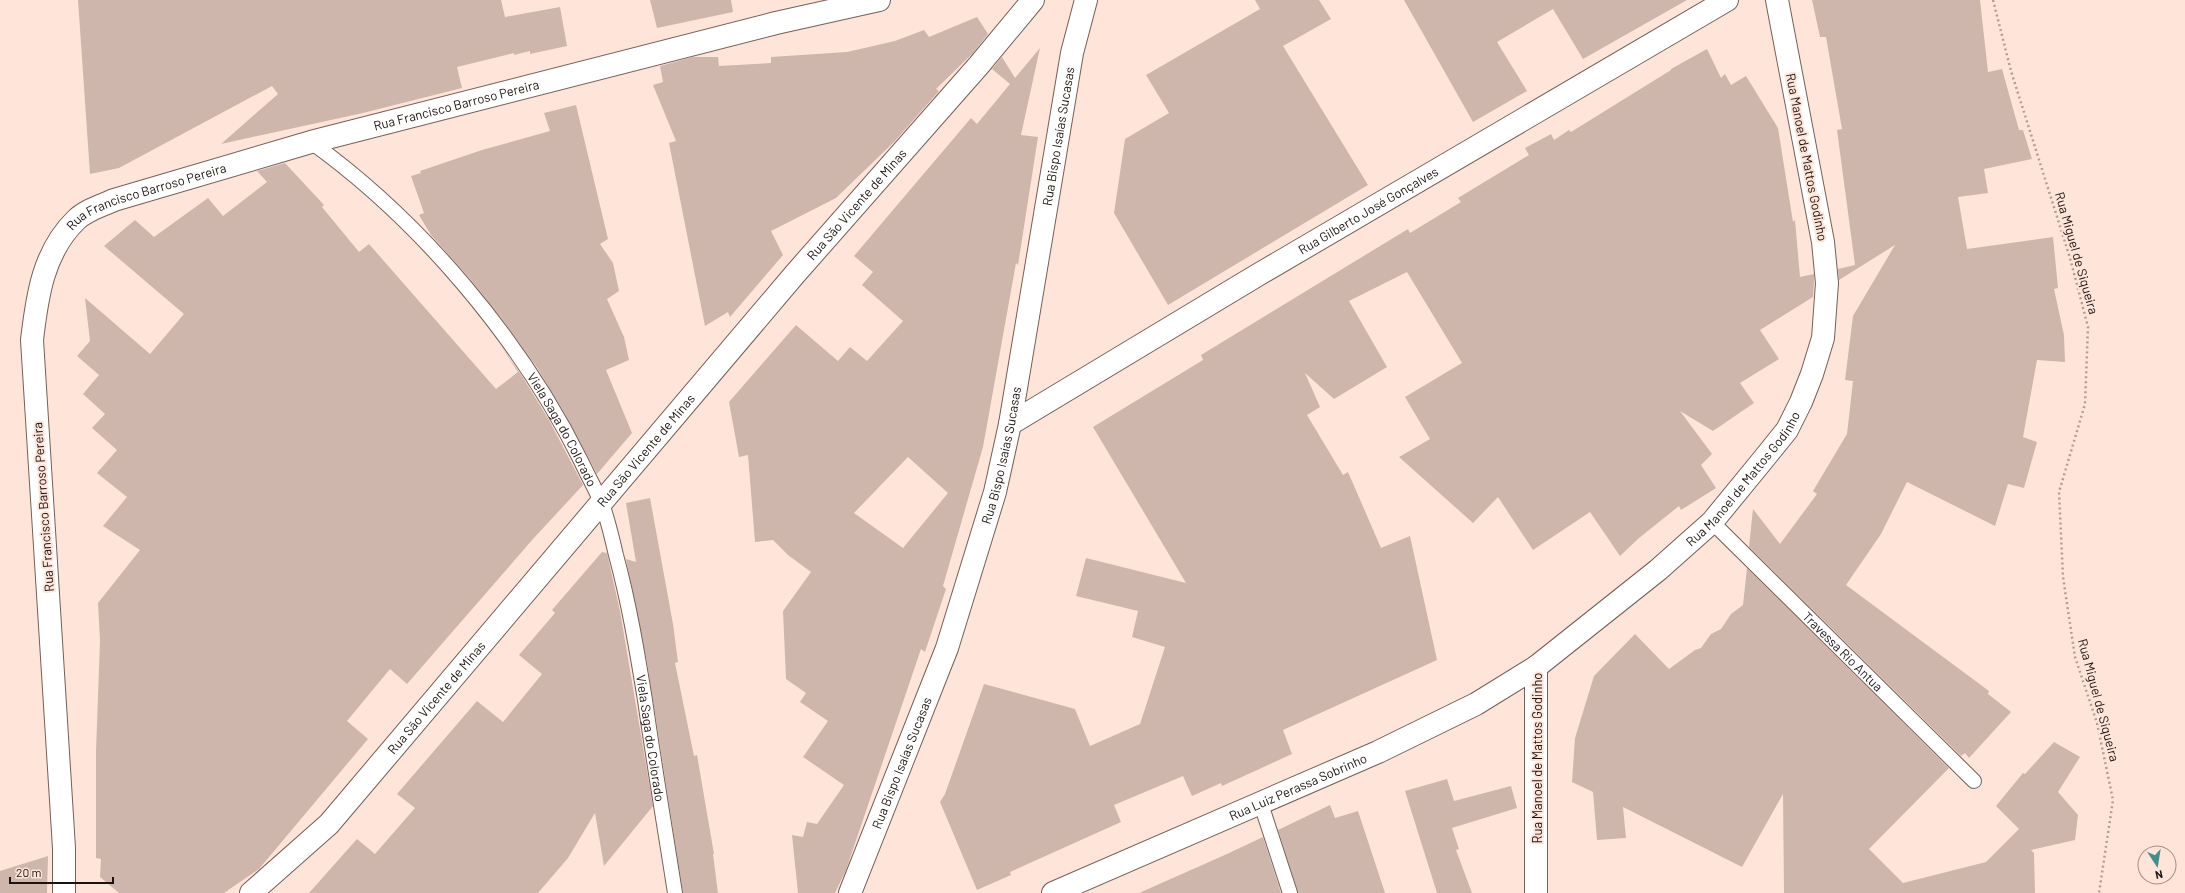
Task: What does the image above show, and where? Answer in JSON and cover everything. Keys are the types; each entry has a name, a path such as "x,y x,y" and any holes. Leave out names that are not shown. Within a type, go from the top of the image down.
{"street":[{"name":"Rua Francisco Barroso Pereira","path":"64,893 64,840 32,340 37,297 48,260 64,235 76,220 88,212 114,200 311,142 776,23 879,0"},
{"name":"Rua São Vicente de Minas","path":"251,893 329,824 602,504 795,274 1033,0"},
{"name":"Rua Bispo Isaías Sucasas","path":"850,893 946,648 995,492 1010,424 1072,54 1086,0"},
{"name":"Rua Gilberto José Gonçalves","path":"1010,424 1256,276 1727,0"},
{"name":"Rua Manoel de Mattos Godinho","path":"1536,893 1536,667 1658,570 1712,522 1786,430 1801,402 1823,338 1827,284 1823,242 1778,0"},
{"name":"Rua Luiz Perassa Sobrinho","path":"1053,893 1378,752 1476,704 1536,667"}],"lane":[{"name":"Viela Saga do Colorado","path":"311,142 340,163 416,232 457,277 508,342 542,389 561,421 602,504 635,634 675,893"},
{"name":"Travessa Rio Antua","path":"1712,522 1974,781"},
{"path":"1261,804 1290,893"}],"path":[{"name":"Rua Miguel de Siqueira","path":"1993,0 2011,70 2070,258 2088,327 2085,404 2059,492 2063,577 2075,657 2097,723 2113,800 2099,893"}],"building":[{"path":"78,0 501,0 505,17 560,7 567,46 530,54 530,51 514,55 514,53 457,67 462,88 363,113 221,144 278,94 272,86 119,168 90,174"},
{"path":"650,0 731,0 733,12 657,28"},
{"path":"1255,0 1319,0 1331,19 1283,46 1368,185 1168,305 1114,213 1125,139 1169,113 1146,75 1260,9"},
{"path":"1404,0 1687,0 1583,59 1553,9 1497,42 1527,91 1473,122"},
{"path":"1812,0 1980,0 1988,72 2002,69 2019,130 2023,130 2032,159 1984,169 1988,193 1958,197 1967,249 2053,237 2058,288 2054,289 2064,335 2065,362 2037,360 2023,437 2037,442 2024,488 2008,484 1995,526 1907,482 1881,534 1846,585 1989,691 1988,694 2011,712 1969,758 1965,753 1961,756 1749,547 1753,509 1780,544 1817,494 1813,491 1847,434 1853,381 1845,380 1853,316 1895,245 1839,280 1838,269 1855,265 1837,130 1842,129 1826,37 1820,37"},
{"path":"977,17 988,34 973,53 936,89 939,91 894,142 836,198 771,231 783,255 730,317 728,312 705,326 669,143 676,141 653,85 663,82 660,66 693,57 718,57 719,66 771,63 771,57 847,52 895,41 924,30 929,37"},
{"path":"1040,48 1021,135 1038,137 1018,265 1016,263 983,447 943,586 946,589 925,652 921,649 846,870 835,893 798,893 792,835 803,837 807,822 817,824 844,785 803,757 828,721 800,702 806,693 786,679 783,611 811,572 788,555 773,540 755,542 748,455 739,457 729,402 796,325 838,361 850,347 867,361 903,321 862,285 873,272 854,256 971,118 977,124 1010,84 992,69 1002,57 1015,78","holes":["908,457 948,493 903,548 854,513"]},
{"path":"1707,49 1721,78 1725,74 1731,85 1746,76 1778,128 1793,222 1795,220 1800,277 1814,274 1813,297 1760,330 1779,359 1740,383 1754,403 1713,431 1680,411 1712,454 1701,465 1716,488 1681,510 1679,506 1639,538 1620,556 1590,512 1533,550 1498,497 1473,523 1399,457 1430,439 1405,397 1462,363 1407,272 1349,301 1387,367 1334,399 1305,373 1320,407 1307,415 1343,475 1348,472 1381,548 1410,536 1437,660 1283,730 1292,754 1222,786 1221,783 1192,796 1183,776 1114,805 1121,822 1010,872 1011,875 977,890 940,802 945,794 984,684 1075,709 1090,746 1140,724 1165,647 1132,637 1138,611 1076,596 1086,558 1186,583 1093,427 1203,360 1201,355 1408,229 1410,233 1461,202 1458,198 1529,155 1525,148 1551,134 1554,140 1569,130 1571,132 1671,69"},
{"path":"576,105 608,239 600,244 613,263 619,291 607,299 624,337 629,360 606,370 632,433 597,474 564,412 536,366 471,280 431,235 419,215 424,213 411,176 421,173 420,171 482,150 550,131 544,113"},
{"path":"285,163 324,205 322,207 359,252 369,244 496,389 518,372 500,345 522,376 549,420 583,485 533,539 407,684 390,669 347,721 368,739 259,869 224,893 119,893 100,877 101,859 96,858 96,751 100,641 98,603 140,550 103,526 127,497 97,473 117,450 92,428 105,414 83,394 99,375 77,356 90,341 85,298 150,354 184,314 104,246 135,220 154,237 208,198 223,216 267,182 257,171"},
{"path":"650,498 673,624 678,662 675,663 694,756 697,755 714,854 718,893 683,893 647,662 626,559 636,562 626,503"},
{"path":"602,552 607,553 620,611 653,806 604,866 595,813 568,858 538,893 309,893 357,839 375,854 415,808 397,794 477,701 503,722 542,674 519,655 555,613 552,610"},
{"path":"1747,568 1949,768 1869,849 1903,883 1986,862 2019,829 1996,806 2023,773 2025,774 2054,742 2080,757 2058,792 2078,815 2075,840 2031,850 2034,853 2035,893 1784,893 1783,794 1742,867 1623,807 1626,838 1597,840 1593,792 1572,782 1575,738 1594,676 1635,634 1669,669 1695,650 1701,648 1711,634 1721,629 1731,614 1743,605"},
{"path":"1447,779 1454,801 1511,786 1517,808 1452,828 1459,849 1456,850 1472,893 1437,893 1405,791"},
{"path":"1330,805 1335,818 1358,811 1385,893 1298,893 1278,830"},
{"path":"1263,837 1281,893 1139,893 1227,854"},
{"path":"48,856 47,893 0,893 0,871"}]}
